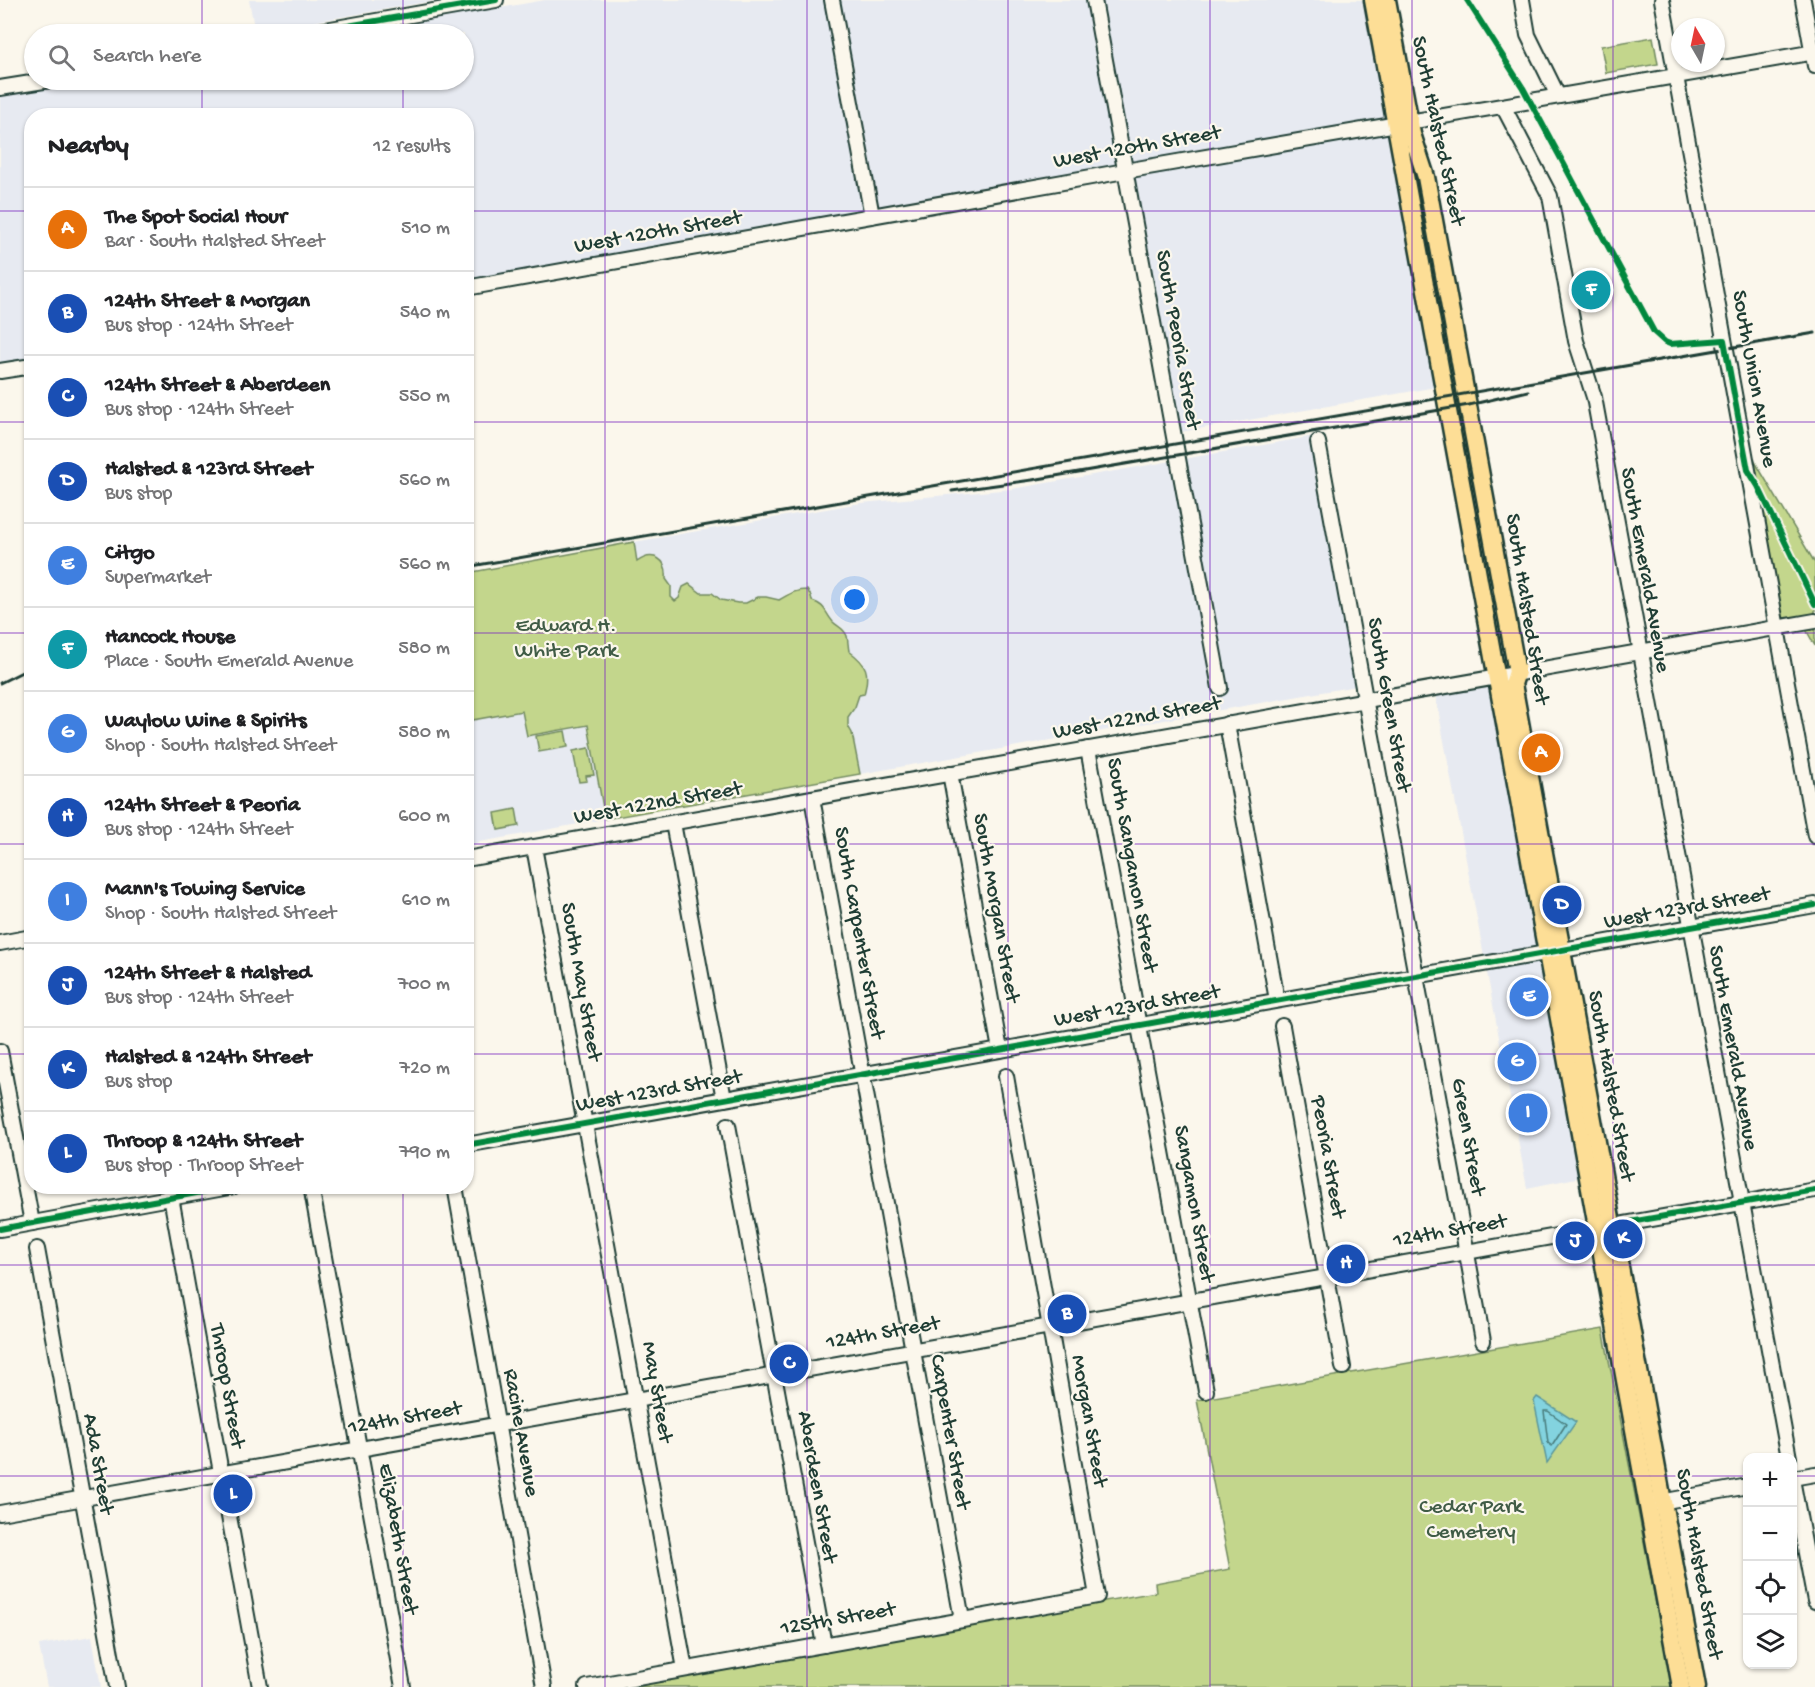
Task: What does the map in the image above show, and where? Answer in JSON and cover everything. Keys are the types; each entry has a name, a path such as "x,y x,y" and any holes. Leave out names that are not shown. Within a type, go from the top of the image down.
{"main road":[{"name":"South Halsted Street","path":"1373,0 1403,123 1426,177 1517,672 1514,684 1554,950"},
{"name":"South Halsted Street","path":"1388,0 1403,123 1497,676 1554,950 1605,1226 1655,1502 1681,1687"},
{"name":"South Halsted Street","path":"1655,1502 1697,1687"}],"street":[{"path":"359,24 496,0"},
{"path":"832,0 872,216"},
{"name":"South Peoria Street","path":"1094,0 1220,688"},
{"path":"1522,0 1528,35 1558,96"},
{"name":"South Union Avenue","path":"1662,0 1815,836"},
{"path":"1803,0 1814,57"},
{"name":"West 120th Street","path":"474,287 1558,96 1676,76 1814,57"},
{"path":"0,88 24,84"},
{"name":"South Emerald Avenue","path":"1503,106 1550,196 1576,341 1594,398 1788,1453"},
{"path":"0,371 24,367"},
{"name":"South Green Street","path":"1318,442 1416,975"},
{"name":"West 122nd Street","path":"474,858 1815,621"},
{"path":"1227,724 1277,1000"},
{"name":"South Sangamon Street","path":"1088,749 1139,1025"},
{"name":"South Morgan Street","path":"950,773 1000,1050"},
{"name":"South Carpenter Street","path":"812,798 862,1075"},
{"path":"673,823 724,1099"},
{"name":"South May Street","path":"534,847 585,1124"},
{"name":"West 123rd Street","path":"474,1144 1815,905"},
{"path":"0,943 24,938"},
{"name":"Green Street","path":"1416,975 1483,1341"},
{"name":"Sangamon Street","path":"1139,1025 1206,1391"},
{"name":"Peoria Street","path":"1282,1026 1343,1367"},
{"path":"0,1051 24,1180"},
{"name":"Carpenter Street","path":"862,1075 962,1619"},
{"name":"Morgan Street","path":"1005,1076 1051,1325 1097,1596"},
{"name":"May Street","path":"585,1124 685,1669"},
{"name":"Aberdeen Street","path":"729,1125 824,1645"},
{"name":"124th Street","path":"0,1513 1815,1190"},
{"path":"27,1194 32,1223"},
{"path":"0,1228 161,1194"},
{"name":"Throop Street","path":"170,1194 260,1687"},
{"name":"Elizabeth Street","path":"312,1194 403,1687"},
{"name":"Racine Avenue","path":"455,1194 544,1687"},
{"name":"Ada Street","path":"37,1249 117,1687"},
{"path":"1797,1477 1815,1474"},
{"path":"1655,1502 1743,1487"},
{"path":"1797,1505 1815,1601"},
{"name":"125th Street","path":"587,1687 1097,1596"}],"shaded area":[{"path":"249,0 438,0 301,24 254,24"},
{"path":"545,0 1364,0 1436,387 1175,433 1126,169 474,285 474,108 24,108 24,365 0,370 0,97 41,90 474,90 474,24 408,24"},
{"path":"1314,436 1362,685 860,774 852,733 848,726 848,717 855,707 867,677 866,669 862,660 849,651 848,637 842,627 833,622 827,610 797,590 779,600 766,597 746,603 721,600 716,595 701,593 695,588 682,593 675,601 671,597 671,586 637,562 634,542 861,503 1012,489"},
{"path":"1489,678 1581,1177 1527,1188 1434,687"},
{"path":"522,711 527,736 588,725 605,819 480,842 474,846 474,720"},
{"path":"92,1636 101,1687 47,1687 39,1645"}],"green space":[{"path":"1653,37 1658,64 1606,73 1601,46"},
{"path":"1751,455 1815,563 1815,646 1799,617 1789,619 1781,617"},
{"name":"Edward H. White Park","path":"634,542 637,562 643,558 654,557 665,566 666,579 671,586 671,597 675,601 679,598 683,587 689,584 701,593 712,593 721,600 738,603 746,603 758,597 779,600 789,594 807,590 812,601 823,607 833,622 844,631 849,651 860,660 866,669 867,680 864,694 859,695 848,717 848,726 852,733 860,774 605,819 588,725 527,736 522,711 474,720 474,572"},
{"path":"565,731 568,747 539,752 536,736"},
{"path":"589,748 594,775 586,776 587,781 579,782 573,751"},
{"path":"516,809 519,826 498,830 495,813"},
{"name":"Cedar Park Cemetery","path":"1603,1329 1672,1687 620,1687 1156,1592 1155,1583 1230,1569 1197,1400"}],"water":[{"path":"1537,1397 1576,1422 1547,1463 1534,1401"}],"railway":[{"path":"474,566 1815,333"},
{"path":"952,491 1032,480 1469,405 1528,391"},
{"path":"0,683 24,671"}],"cycle path":[{"path":"359,24 496,0"},
{"path":"1467,0 1523,88 1654,332 1670,344 1724,340 1748,470 1815,604"},
{"path":"474,1144 1815,905"},
{"path":"1613,1225 1815,1190"},
{"path":"0,1229 191,1194"}],"place":[{"name":"Hancock House","path":"1591,290"},
{"name":"The Spot Social Hour","path":"1541,753"},
{"name":"Halsted & 123rd Street","path":"1562,905"},
{"name":"Citgo","path":"1529,997"},
{"name":"Waylow Wine & Spirits","path":"1517,1062"},
{"name":"Mann's Towing Service","path":"1528,1113"},
{"name":"Halsted & 124th Street","path":"1623,1239"},
{"name":"124th Street & Halsted","path":"1575,1241"},
{"name":"124th Street & Peoria","path":"1346,1264"},
{"name":"124th Street & Morgan","path":"1067,1314"},
{"name":"124th Street & Aberdeen","path":"789,1364"},
{"name":"Throop & 124th Street","path":"233,1494"}]}
